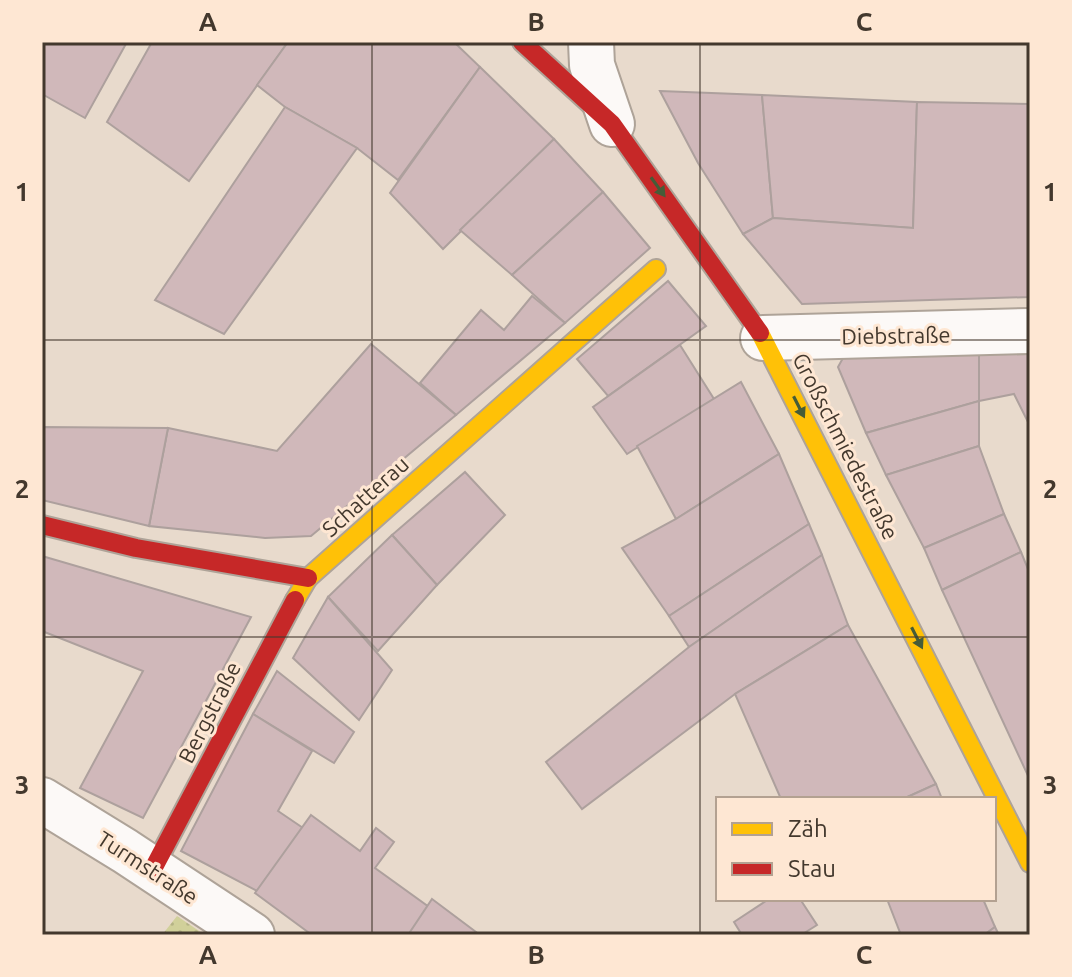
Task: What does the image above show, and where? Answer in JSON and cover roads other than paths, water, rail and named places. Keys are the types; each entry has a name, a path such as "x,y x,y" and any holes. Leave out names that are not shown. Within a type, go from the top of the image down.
{"street":[{"path":"570,52 592,65 612,124"},
{"name":"Großschmiedestraße","path":"612,124 763,338 1030,863"},
{"name":"Schatterau","path":"308,578 656,269"},
{"name":"Diebstraße","path":"763,338 1030,331"},
{"path":"42,525 136,548 308,578"},
{"name":"Bergstraße","path":"153,869 308,578"},
{"name":"Turmstraße","path":"42,800 252,935"}]}
